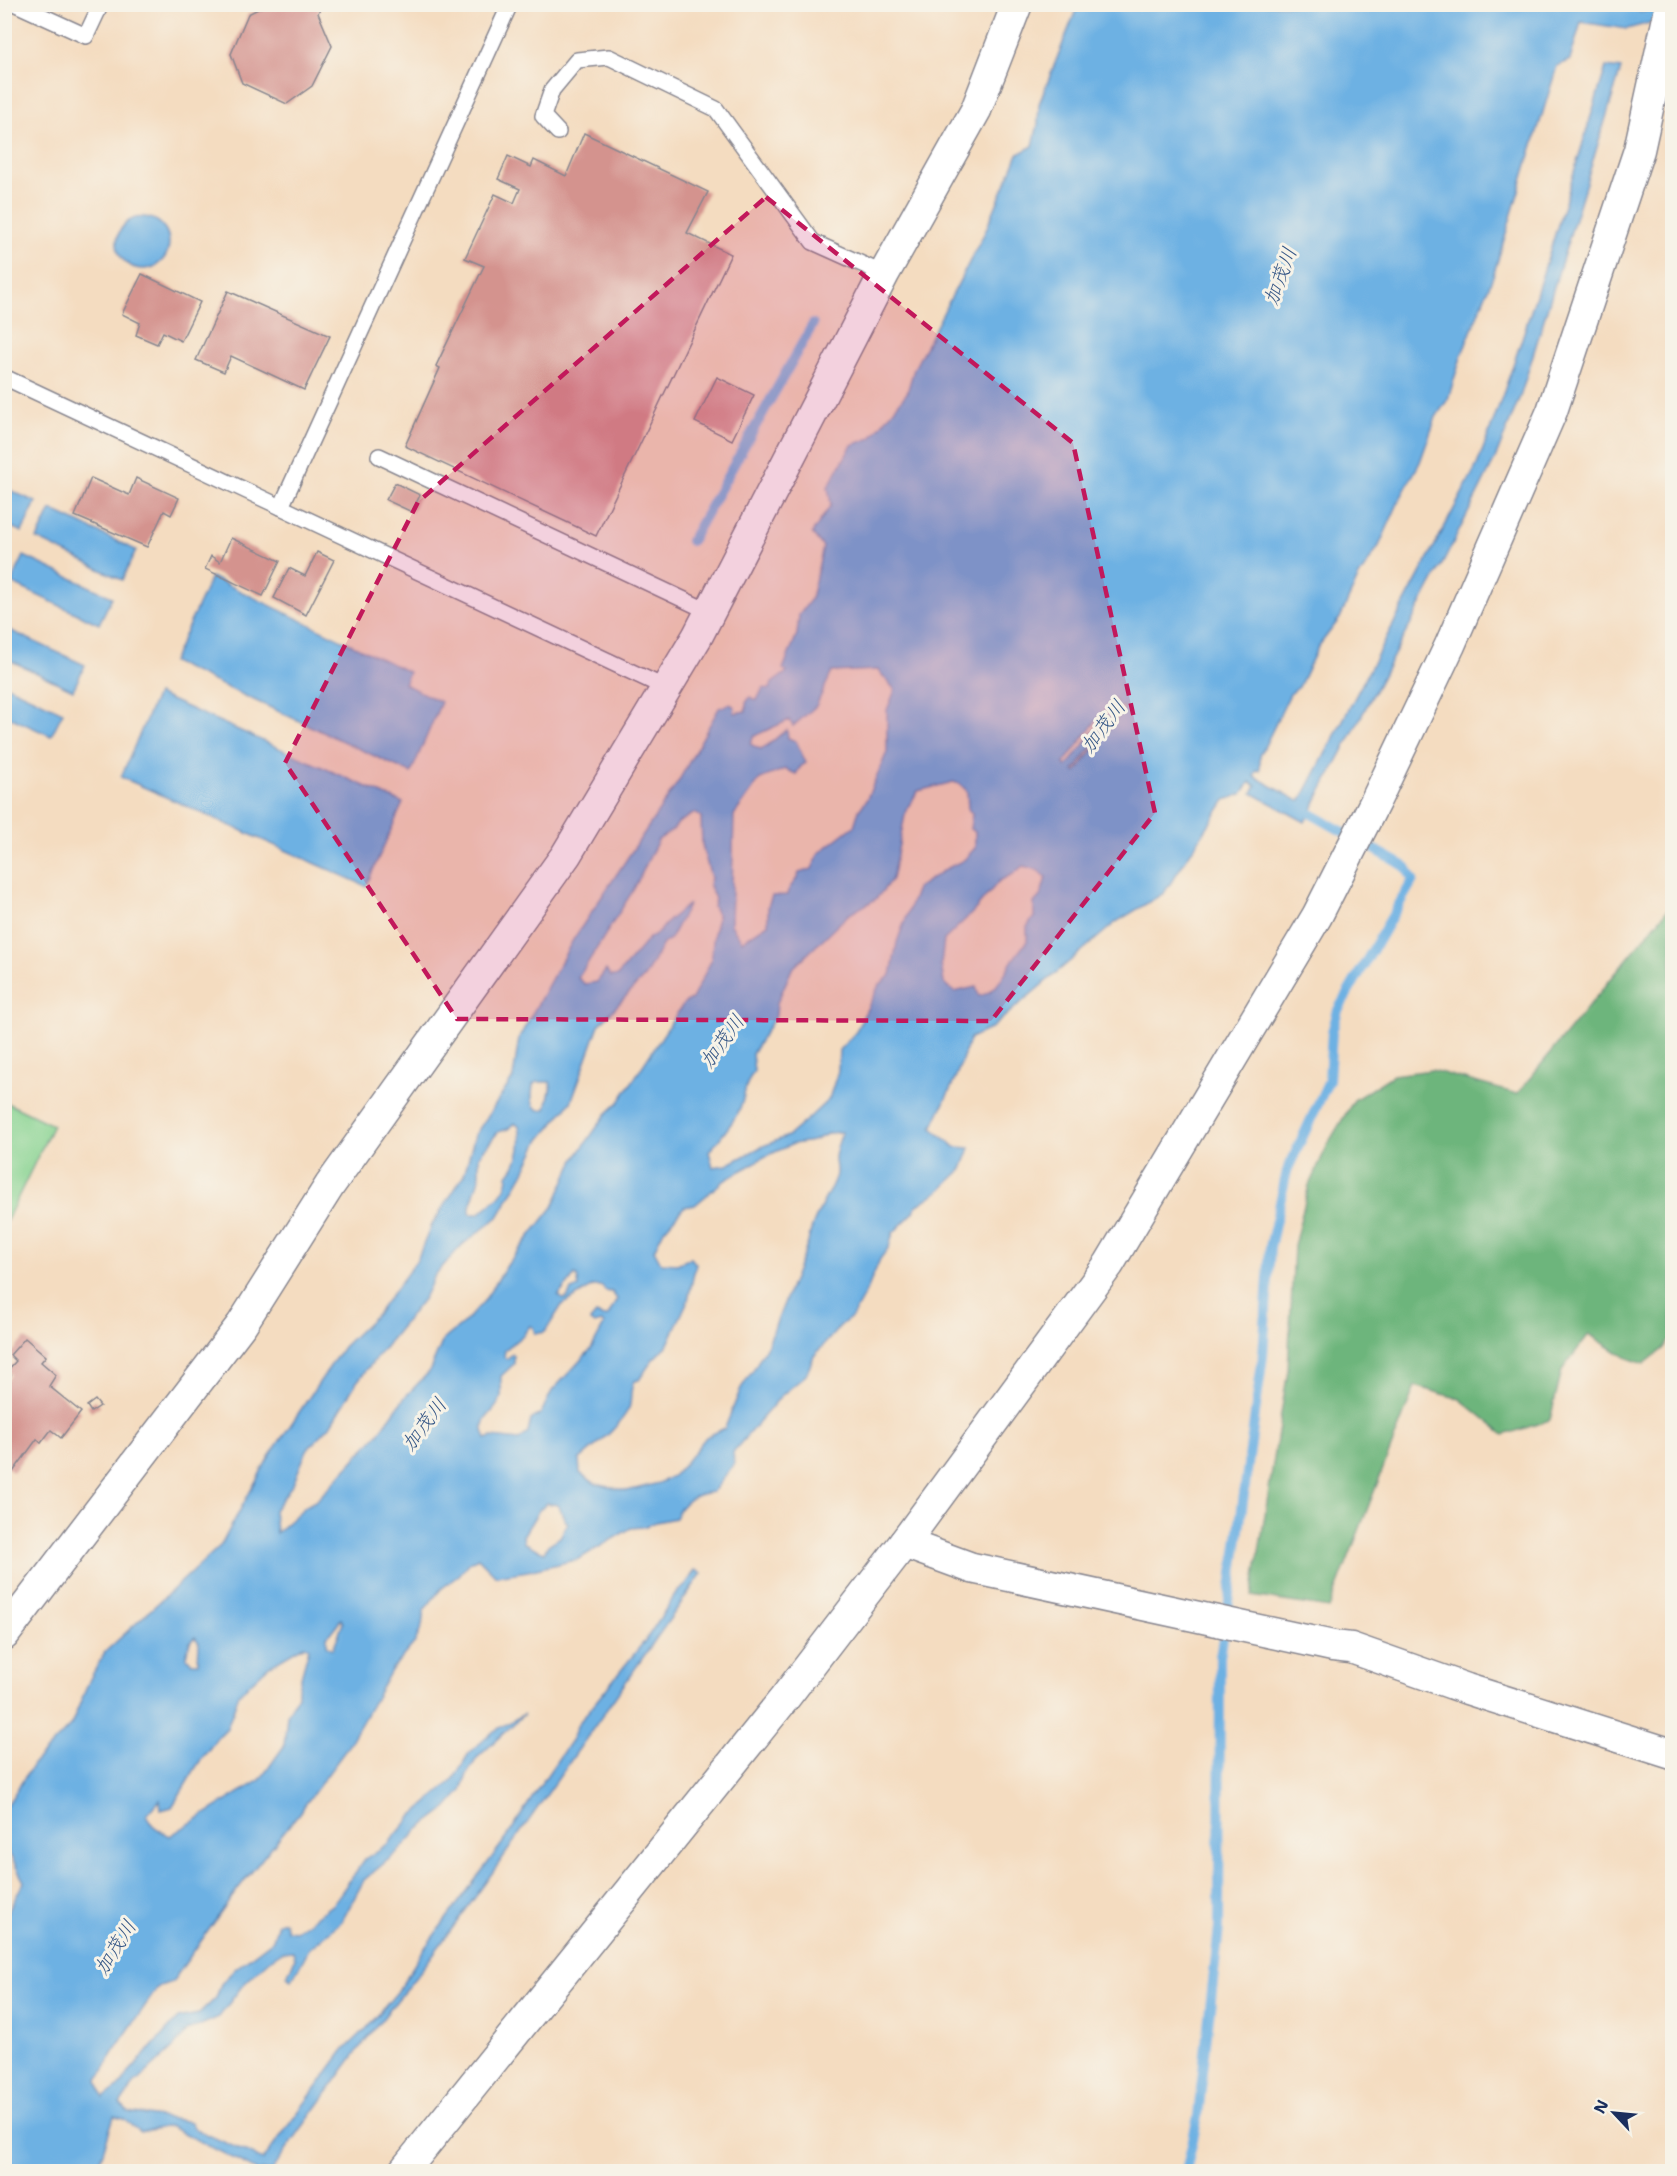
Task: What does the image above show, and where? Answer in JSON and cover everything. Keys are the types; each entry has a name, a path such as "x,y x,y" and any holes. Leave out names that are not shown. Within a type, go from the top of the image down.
{"street":[{"path":"4,1635 242,1324 330,1185 566,855 710,612 884,274 975,110 1017,4"},
{"path":"403,2172 776,1708 904,1543 1109,1264 1317,916 1450,645 1552,411 1639,150 1668,41 1671,4"},
{"path":"904,1543 972,1568 1351,1648 1467,1689 1672,1754"}],"lane":[{"path":"16,4 86,36 101,4"},
{"path":"281,507 510,4"},
{"path":"558,132 543,116 552,90 577,60 609,57 716,110 813,242 884,274"},
{"path":"4,377 666,688"},
{"path":"379,456 710,612"}],"highlighted area":[{"path":"766,197 1073,443 1155,813 991,1021 457,1019 285,763 418,502"}],"green space":[{"path":"1672,904 1672,1337 1663,1349 1644,1364 1625,1357 1589,1334 1562,1370 1550,1420 1504,1435 1460,1399 1415,1386 1329,1608 1252,1596 1288,1370 1294,1246 1309,1185 1330,1140 1354,1100 1393,1075 1432,1070 1517,1094"},
{"path":"5,1102 53,1125 5,1224"}],"water":[{"name":"加茂川","path":"1627,4 1640,12 1672,5 1672,17 1627,29 1581,22 1570,60 1557,66 1493,276 1461,357 1448,399 1436,417 1420,462 1379,546 1358,578 1340,618 1318,647 1299,687 1290,694 1260,756 1260,771 1257,770 1254,776 1300,802 1477,465 1529,317 1606,67 1621,69 1521,394 1495,459 1445,559 1305,822 1252,793 1256,786 1250,782 1242,794 1225,800 1164,893 1116,922 990,1029 970,1038 955,1079 932,1128 955,1147 970,1148 962,1169 939,1191 916,1206 914,1212 893,1233 889,1247 880,1259 868,1288 852,1317 842,1324 814,1356 806,1375 781,1396 733,1452 734,1464 713,1492 690,1499 681,1507 675,1518 631,1528 579,1559 496,1576 478,1558 470,1562 459,1575 441,1589 424,1610 422,1626 415,1642 392,1669 347,1748 299,1813 237,1890 172,1982 158,1987 116,2048 98,2080 103,2098 122,2084 129,2072 178,2018 199,2014 216,1998 221,1984 235,1969 273,1940 278,1923 284,1921 287,1930 296,1931 333,1904 365,1859 389,1843 412,1816 453,1780 469,1753 494,1731 524,1714 477,1758 467,1774 462,1791 446,1809 418,1830 401,1849 364,1880 342,1921 309,1949 292,1980 287,1977 295,1958 293,1951 282,1952 267,1962 242,1986 219,2017 187,2031 173,2048 133,2085 120,2104 128,2112 191,2122 195,2129 263,2160 343,2051 367,2028 398,1991 424,1949 507,1837 572,1739 578,1724 647,1638 677,1592 686,1585 695,1570 702,1573 476,1896 357,2051 273,2171 256,2171 169,2126 140,2132 123,2119 114,2116 97,2171 5,2171 5,1917 24,1882 5,1845 4,1810 34,1763 71,1725 90,1679 105,1652 221,1545 269,1457 343,1347 378,1313 417,1260 431,1226 464,1175 475,1135 513,1078 519,1038 573,940 678,782 719,708 730,704 735,707 734,713 746,711 746,703 750,697 757,700 763,688 770,689 772,683 787,672 783,669 797,634 799,615 811,599 823,547 812,533 831,505 828,487 852,445 871,438 907,393 914,369 985,232 1018,154 1033,146 1038,124 1039,104 1078,5","holes":["878,670 895,690 887,710 887,752 866,801 859,810 854,826 819,853 812,869 799,873 787,895 772,896 768,906 768,924 742,941 731,925 734,815 760,779 785,769 796,774 806,763 796,741 788,738 787,730 764,748 760,749 750,744 754,736 789,720 793,726 816,706 832,672","1113,699 1117,702 1066,767 1064,763","1122,706 1125,708 1076,772 1074,771","953,782 960,784 967,791 968,809 972,814 970,829 975,832 975,848 964,860 917,888 897,942 891,975 879,985 855,1033 839,1050 838,1071 829,1099 788,1136 727,1165 713,1167 709,1152 740,1109 747,1083 754,1071 752,1054 776,1015 777,1003 792,969 848,915 876,899 892,879 906,810 918,791","695,813 701,817 702,845 711,878 709,885 715,899 713,906 718,917 711,961 692,999 684,1003 619,1102 606,1114 574,1160 553,1207 508,1264 484,1301 464,1323 443,1340 429,1372 405,1397 379,1433 317,1500 306,1506 276,1533 274,1510 293,1484 307,1450 330,1426 356,1383 424,1298 435,1275 461,1246 498,1217 539,1141 571,1102 599,1025 645,976 663,944 670,939 689,904 669,920 659,932 649,938 617,976 610,976 606,970 597,982 585,984 578,978 634,889 658,840 673,830 679,822","1023,866 1037,870 1046,877 1041,895 1034,903 1034,917 1027,927 1027,941 996,986 986,994 979,996 976,987 954,992 944,983 941,964 944,940 973,912 999,881","537,1082 550,1082 546,1109 536,1108 532,1099 533,1085","514,1123 519,1126 520,1152 508,1175 505,1188 498,1198 478,1214 470,1214 470,1206 479,1179 479,1156 498,1132 508,1129","842,1132 835,1156 835,1178 812,1226 808,1243 768,1344 741,1388 725,1428 706,1437 673,1476 659,1483 627,1491 596,1484 580,1473 579,1460 607,1436 625,1415 630,1405 634,1381 639,1380 653,1359 667,1346 688,1300 696,1264 691,1258 677,1264 661,1263 654,1250 664,1230 684,1207 695,1205 722,1182 764,1157 793,1144 813,1141 829,1133","575,1275 579,1287 571,1290 567,1298 562,1299 558,1296","593,1286 602,1286 605,1291 612,1292 617,1299 608,1316 603,1317 596,1314 590,1321 594,1324 602,1322 604,1325 591,1349 552,1391 541,1413 531,1420 528,1433 519,1440 492,1437 486,1439 483,1426 486,1418 500,1400 501,1376 514,1364 514,1355 512,1354 507,1359 504,1357 505,1350 530,1326 533,1327 535,1334 545,1332 562,1305","546,1503 558,1505 568,1523 560,1537 548,1545 544,1552 524,1543 523,1536 539,1510","341,1619 343,1623 333,1649 327,1645 327,1637","195,1637 199,1643 198,1663 192,1663 186,1656 190,1642","305,1645 309,1648 298,1695 287,1715 284,1746 260,1780 170,1836 156,1828 147,1815 160,1800 161,1810 172,1807 198,1764 227,1728 239,1694 269,1666"]},
{"path":"143,217 153,219 161,225 167,233 169,243 167,253 161,261 153,267 143,269 133,267 125,261 119,253 117,243 119,233 125,225 133,219"},
{"path":"5,488 36,502 22,532 5,524"},
{"path":"51,510 136,550 122,580 37,539"},
{"path":"24,556 112,597 99,624 11,583"},
{"path":"211,577 409,672 404,684 441,702 411,773 172,662"},
{"path":"5,628 85,665 73,690 5,658"},
{"path":"5,685 63,712 51,736 5,715"},
{"path":"157,694 403,803 366,886 121,777"}],"building":[{"path":"268,4 322,4 318,13 332,46 312,86 287,104 242,83 231,54 248,14"},
{"path":"584,133 708,192 687,233 731,254 596,536 405,446 440,368 436,366 484,266 465,258 495,194 514,203 520,189 498,179 508,156 531,167 534,160 566,176"},
{"path":"142,274 200,302 181,341 163,332 157,344 136,335 140,323 122,314"},
{"path":"228,291 330,336 304,390 231,356 224,372 196,360"},
{"path":"717,377 754,395 732,440 695,422"},
{"path":"91,478 129,495 136,478 179,498 171,515 164,511 147,547 75,516"},
{"path":"395,483 420,495 412,512 386,500"},
{"path":"231,538 280,561 263,596 205,569 211,556 220,562"},
{"path":"317,552 334,560 306,615 274,598 289,568 305,576"},
{"path":"25,1338 46,1356 41,1362 56,1375 49,1386 81,1412 61,1438 51,1430 41,1443 37,1439 13,1472 4,1465 4,1383 11,1375 7,1371 16,1361 10,1355"},
{"path":"95,1400 100,1406 91,1412 87,1406"}],"waterway":[{"path":"691,541 813,324"},
{"path":"1186,2172 1198,2116 1219,1928 1220,1657 1263,1356 1270,1247 1287,1171 1329,1080 1332,1032 1338,1010 1413,880 1406,867 1297,806"}]}
